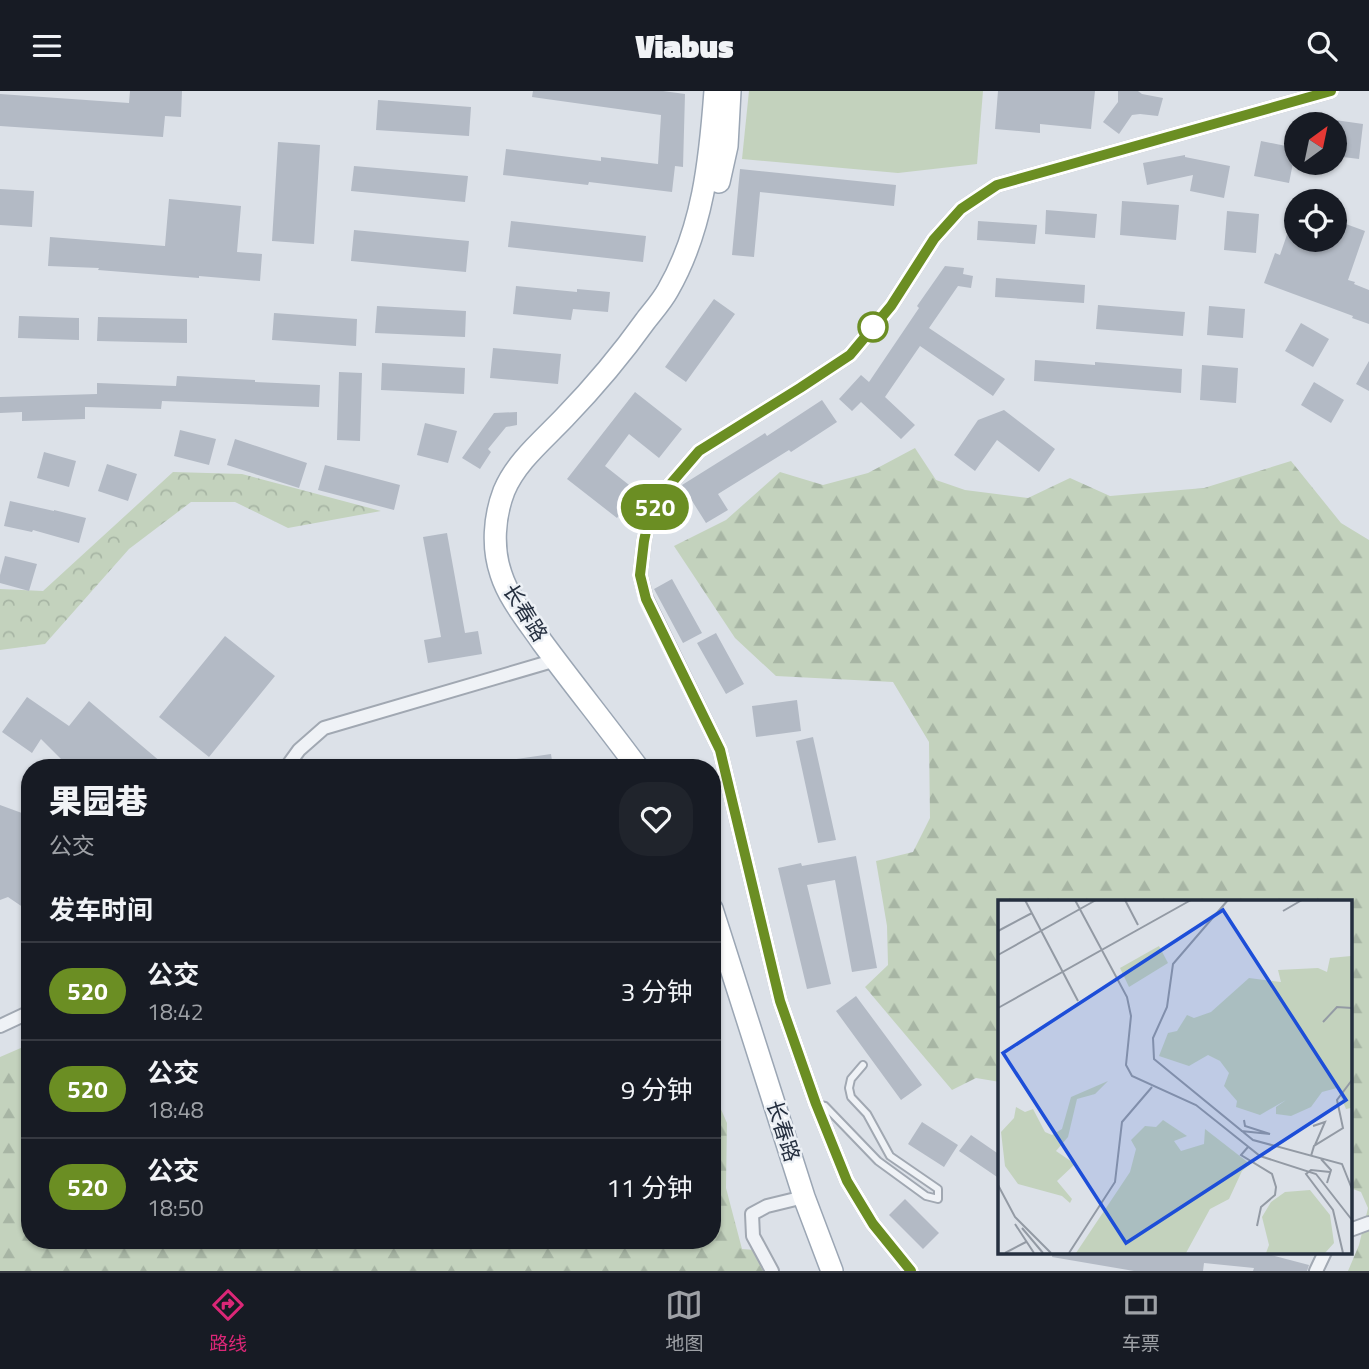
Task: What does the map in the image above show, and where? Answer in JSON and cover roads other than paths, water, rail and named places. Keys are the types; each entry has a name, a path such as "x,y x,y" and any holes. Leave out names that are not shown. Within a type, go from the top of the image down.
{"main road":[{"name":"长春路","path":"626,347 632,328 670,262 690,207 700,91"},
{"name":"长春路","path":"631,759 512,598 501,575 497,557 495,538 498,513 505,489 518,467 581,401 626,347 667,291 689,244 702,199 711,149 715,91"},
{"name":"长春路","path":"626,347 653,326 672,302 692,268 713,213 727,146 730,91"},
{"name":"长春路","path":"721,937 804,1197 832,1271"}],"street":[{"path":"911,1271 873,1224 847,1181 816,1104 780,1001 720,750 646,599 640,575 649,517 661,495 699,451 850,355 891,306 934,239 961,209 997,185 1331,91"},
{"path":"292,759 324,728 556,660"},
{"path":"0,1025 21,1016"},
{"path":"772,1271 753,1236 752,1214 767,1206 804,1197"},
{"path":"1352,1229 1369,1223"},
{"path":"1316,1271 1325,1253"}],"lane":[{"path":"816,1104 825,1106 878,1161 926,1196 939,1199 938,1189 890,1156 867,1114 851,1097 851,1079 863,1065"}]}
